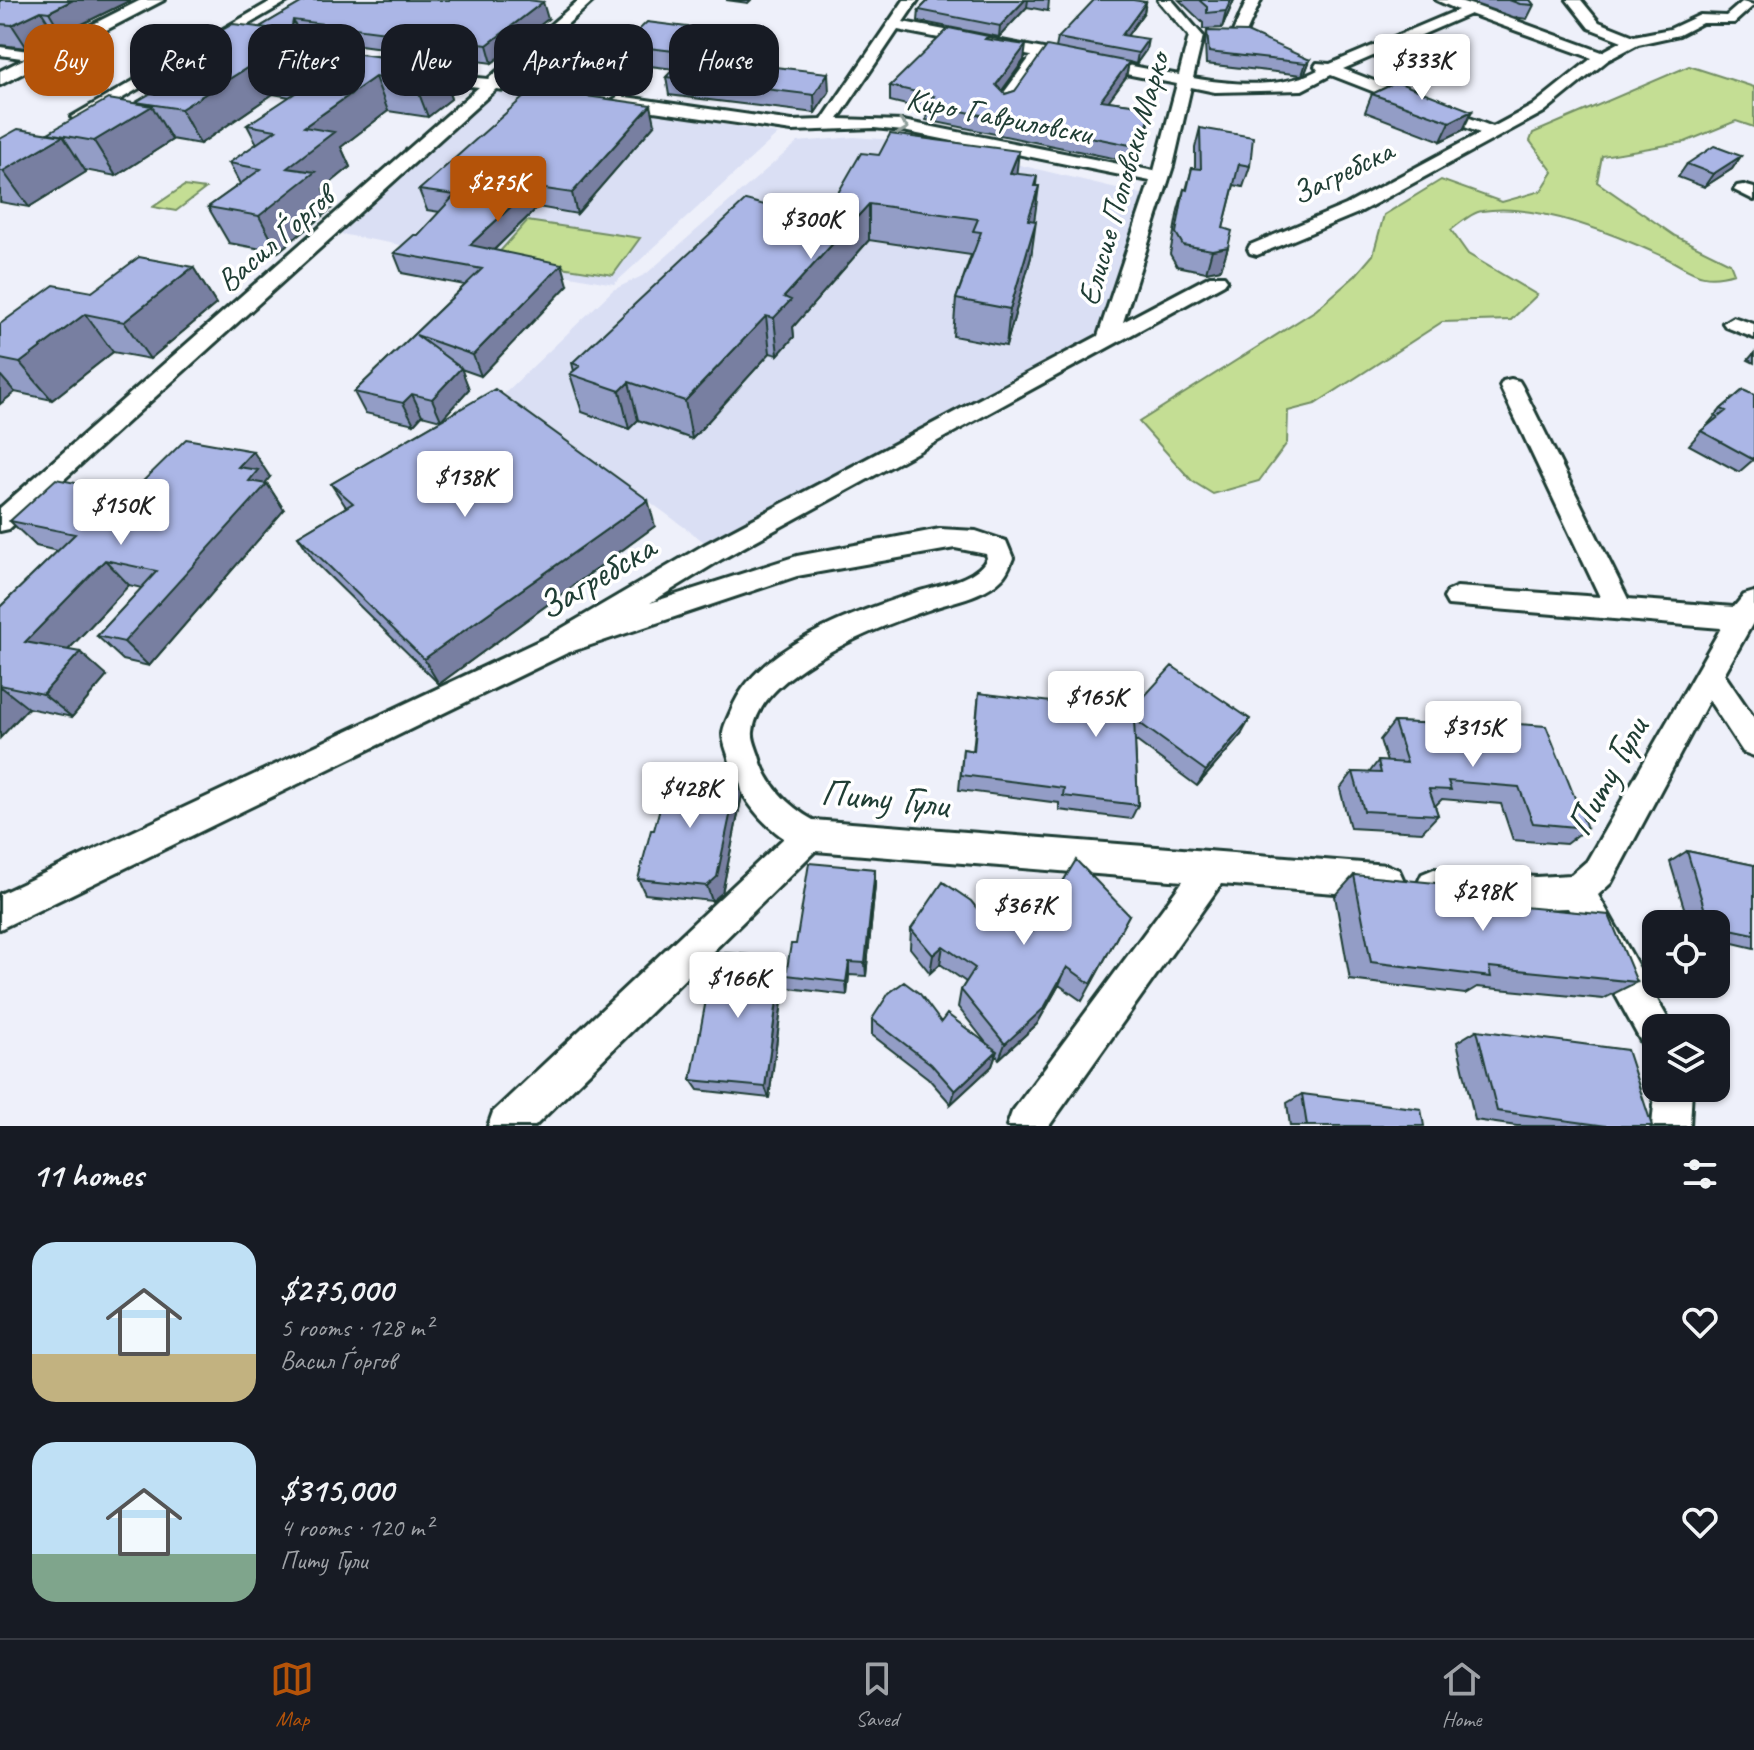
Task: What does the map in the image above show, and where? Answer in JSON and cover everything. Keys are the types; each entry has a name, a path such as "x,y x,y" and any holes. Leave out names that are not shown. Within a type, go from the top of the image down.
{"street":[{"path":"108,24 155,0"},
{"path":"232,29 283,0"},
{"name":"Васил Ѓоргов","path":"561,24 587,0"},
{"path":"826,126 911,0"},
{"path":"1225,36 1244,17 1254,0"},
{"path":"1443,0 1603,57"},
{"path":"1574,0 1594,25 1633,41"},
{"name":"Загребска","path":"1257,249 1352,209 1538,109 1603,57 1633,41 1674,32 1700,19 1729,20 1745,4"},
{"name":"Елисие Поповски Марко","path":"1107,339 1160,178 1184,81 1225,36 1162,5"},
{"path":"894,25 1215,87 1302,85 1330,69 1471,9"},
{"path":"1533,12 1553,38"},
{"path":"232,47 236,48"},
{"path":"0,51 24,54"},
{"path":"1005,102 1040,53"},
{"path":"1304,59 1491,132"},
{"path":"0,79 24,67"},
{"name":"Васил Ѓоргов","path":"0,522 494,85"},
{"path":"61,128 130,88"},
{"name":"Киро Гавриловски","path":"585,96 792,126 903,126 1160,178"},
{"name":"Загребска","path":"0,912 557,645 713,552 1217,280"},
{"path":"1733,323 1754,332"},
{"path":"1511,386 1619,608"},
{"name":"Питу Гули","path":"557,645 797,566 940,539 980,540 997,548 1000,558 999,565 976,583 849,628 796,657 767,680 748,705 739,731 741,758 778,818 809,835 1536,893 1577,891 1599,872 1747,611 1619,608 1457,598"},
{"path":"1709,676 1754,743"},
{"path":"507,1126 809,835"},
{"path":"1026,1126 1213,867"},
{"path":"1577,891 1646,1014"},
{"path":"1671,1126 1672,1102"}],"shaded area":[{"path":"494,89 494,96 567,96 778,134 614,284 335,233"},
{"path":"854,137 923,142 1146,195 1106,332 707,544 504,394 613,290 646,274 798,142"}],"green space":[{"path":"1689,66 1754,87 1754,127 1736,121 1685,142 1602,156 1597,182 1675,236 1730,263 1734,273 1703,276 1620,238 1549,215 1503,209 1478,212 1451,230 1468,254 1537,295 1511,320 1442,322 1315,404 1288,411 1287,443 1259,481 1213,494 1192,481 1139,422 1316,310 1355,276 1373,255 1384,215 1441,180 1502,202 1541,191 1553,172 1530,141 1533,133"},
{"path":"184,186 205,189 176,211 153,207"},
{"path":"527,221 640,238 613,275 495,257"}],"building":[{"path":"0,0 73,0 12,25 0,24"},
{"path":"306,0 543,2 514,24 494,24 494,40 487,45 478,44 478,24 381,24 381,31 365,29 365,24 293,20 292,24 265,24"},
{"path":"929,0 1025,0 1000,26 919,10"},
{"path":"1094,0 1146,2 1122,35 1148,39 1138,53 1058,38"},
{"path":"1199,0 1231,0 1226,11 1207,13 1207,7"},
{"path":"1509,0 1530,0 1534,5 1520,4"},
{"path":"647,22 669,25 669,50 653,49 653,24 645,24"},
{"path":"232,25 248,26 248,67 232,77"},
{"path":"949,28 988,36 985,39 1026,45 996,85 1005,94 1015,91 1047,46 1129,62 1101,100 1153,107 1140,147 927,104 934,96 890,86"},
{"path":"1207,31 1247,32 1310,60 1306,63 1209,52"},
{"path":"365,55 381,57 381,78 375,77 365,84"},
{"path":"779,68 828,73 814,95 779,91"},
{"path":"1397,82 1472,111 1450,122 1372,94"},
{"path":"146,96 202,96 181,109 136,102"},
{"path":"290,96 348,96 304,127 334,132 287,168 315,172 259,216 208,207 261,169 229,163 276,130 247,125"},
{"path":"525,96 586,96 651,105 572,193 532,187 470,245 562,264 473,355 416,335 461,368 432,399 412,394 403,403 354,392 482,269 394,253 418,235 455,195 419,190"},
{"path":"108,99 152,106 94,141 48,133"},
{"path":"1200,128 1253,137 1250,166 1239,164 1223,228 1232,231 1228,247 1212,250 1183,245 1176,233 1184,189 1187,190 1192,168 1201,169"},
{"path":"18,129 63,136 0,171 0,139"},
{"path":"890,134 1019,151 1010,173 1037,176 1034,186 1039,186 1028,220 1036,221 1010,309 956,299 981,232 973,231 978,219 869,204 784,297 791,300 774,318 766,316 685,401 629,382 620,391 570,374 580,366 572,363 746,200 817,219 838,193 861,153 879,155"},
{"path":"1714,146 1741,156 1713,174 1687,164"},
{"path":"139,257 193,267 124,322 85,314 20,363 0,359 0,324 54,285 92,292"},
{"path":"495,389 648,500 424,659 298,536 353,503 331,484"},
{"path":"1743,390 1754,395 1752,459 1701,431 1726,411 1721,409"},
{"path":"186,439 253,451 238,467 258,470 249,481 267,484 124,642 97,636 157,571 105,560 25,642 80,652 43,694 0,685 0,607 75,534 10,521 56,479 130,494"},
{"path":"1172,666 1250,719 1206,771 1134,719 1138,805 1063,796 1064,788 961,775 963,749 974,751 979,693 1130,712"},
{"path":"1464,720 1546,726 1587,828 1533,823 1519,787 1448,781 1451,790 1429,789 1438,815 1364,811 1353,772 1381,773 1378,761 1407,763 1394,722 1465,725"},
{"path":"670,771 738,778 717,877 707,886 638,879"},
{"path":"1687,851 1754,865 1754,934 1730,929 1730,910 1705,910"},
{"path":"1076,860 1129,915 1091,984 1067,967 1044,1008 1005,1044 961,990 975,968 943,946 933,955 911,929 943,882 971,901 988,922 1002,910 1033,931"},
{"path":"809,863 875,869 865,963 849,962 846,982 786,975 791,944 796,944"},
{"path":"1354,875 1466,886 1471,902 1609,915 1637,982 1489,967 1491,977 1371,962"},
{"path":"715,952 783,958 765,1087 691,1080"},
{"path":"904,982 920,994 941,1022 947,1014 997,1051 955,1091 931,1064 872,1019 889,993"},
{"path":"1477,1030 1627,1050 1652,1126 1607,1126 1497,1111"},
{"path":"1302,1094 1421,1109 1424,1126 1307,1126"}]}
